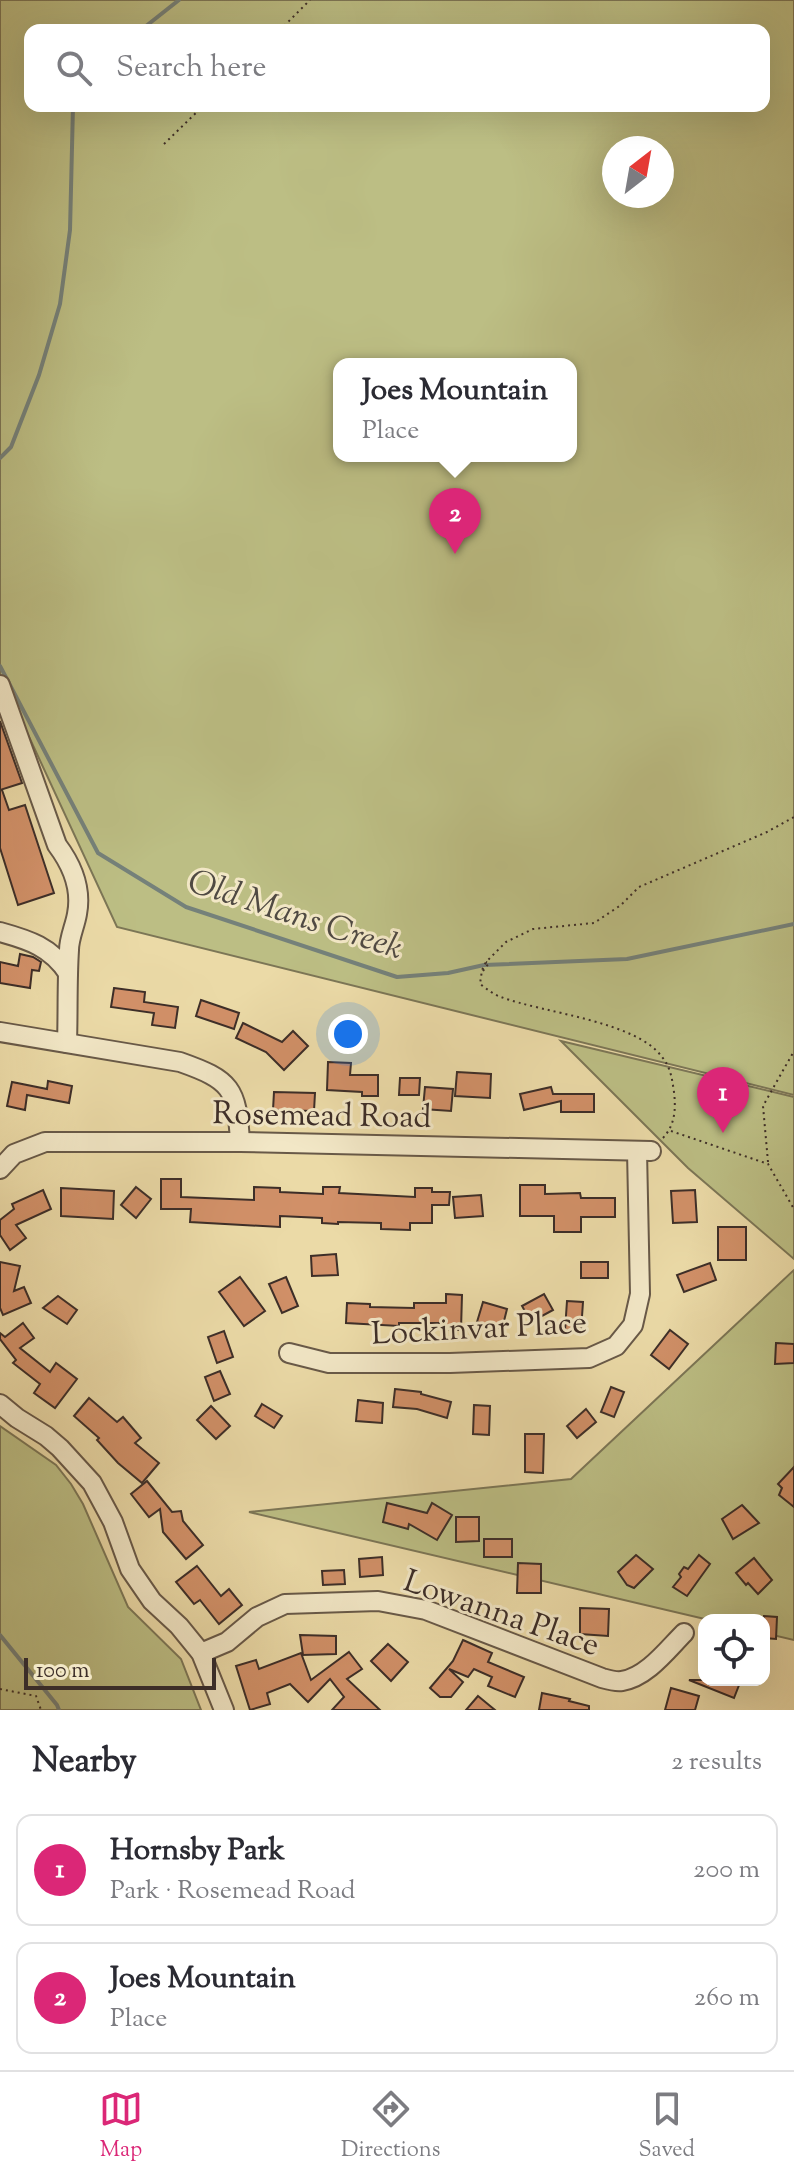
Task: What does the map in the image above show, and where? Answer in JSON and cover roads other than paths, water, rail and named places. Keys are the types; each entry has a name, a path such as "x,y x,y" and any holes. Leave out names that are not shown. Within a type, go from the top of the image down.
{"street":[{"path":"0,685 57,845 68,860 78,888 79,900 69,946 67,1043"},
{"path":"31,942 44,942 72,931"},
{"path":"0,932 50,951 68,973"},
{"path":"0,1032 180,1062 206,1071 227,1085 238,1109 240,1142"},
{"name":"Rosemead Road","path":"0,1169 14,1154 45,1142 240,1142 644,1151"},
{"name":"Lockinvar Place","path":"289,1353 329,1363 450,1363 589,1358 616,1346 633,1325 640,1294 644,1151"},
{"path":"0,1404 60,1448 92,1483 113,1522 130,1569 152,1601 179,1626 201,1653 224,1710"},
{"name":"Lowanna Place","path":"201,1653 227,1642 257,1617 285,1604 378,1601 426,1610 618,1682 644,1671 684,1633"}],"waterway":[{"path":"149,24 179,0"},
{"path":"0,458 11,447 39,375 60,304 70,230 73,112"},
{"name":"Old Mans Creek","path":"0,666 98,853 186,907 397,977 448,973 484,965 627,959 794,924"},
{"path":"0,1635 59,1710"}],"place":[{"name":"Joes Mountain","path":"455,554"},
{"name":"Hornsby Park","path":"723,1133"}]}
